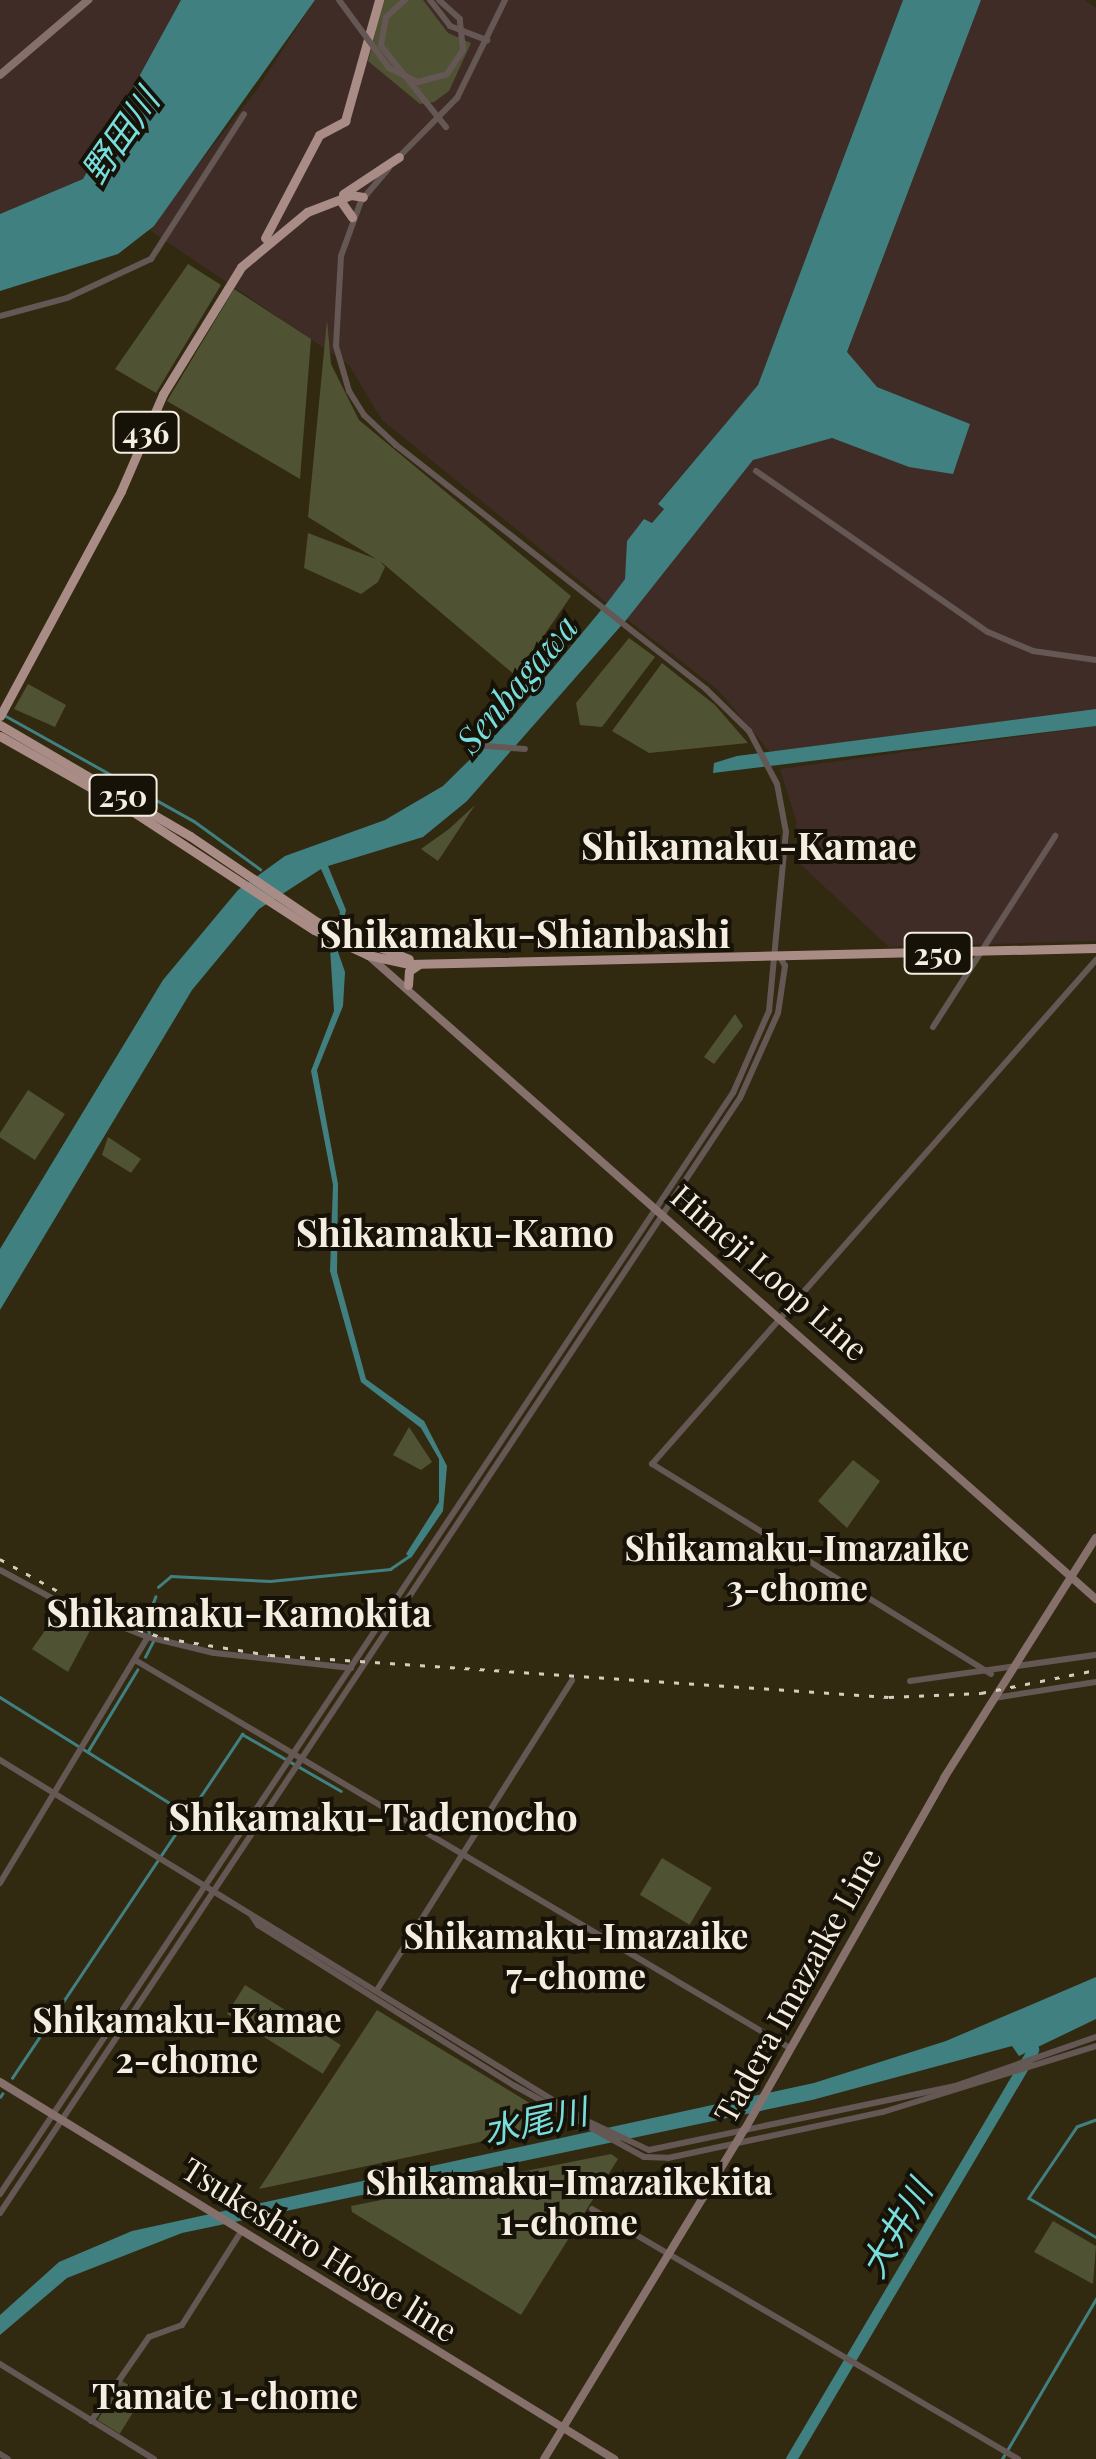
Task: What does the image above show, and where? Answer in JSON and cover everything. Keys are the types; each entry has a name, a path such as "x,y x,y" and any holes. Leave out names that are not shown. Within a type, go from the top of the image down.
{"highway":[{"name":"436","path":"265,241 271,216 319,135 345,120 380,0"},
{"path":"337,199 399,157"},
{"name":"436","path":"2,712 124,485 160,400 228,285 265,241 337,199 363,197"},
{"path":"337,199 347,201 352,217"},
{"name":"250","path":"0,725 324,930 370,951 421,964"},
{"name":"250","path":"0,736 239,876"},
{"name":"250","path":"370,951 382,958 421,964 1096,948"},
{"path":"408,985 410,971 421,964"}],"main road":[{"path":"0,75 88,0"},
{"name":"Himeji Loop Line","path":"370,951 1071,1572 1096,1599"},
{"name":"Himeji Loop Line","path":"382,958 408,985"},
{"name":"Tadera Imazaike Line","path":"544,2459 736,2145 788,2047 994,1698 1096,1538"},
{"name":"Tsukeshiro Hosoe line","path":"0,2082 614,2459"}],"street":[{"path":"339,0 374,48 409,80 447,74 461,58 465,35 460,19 439,0"},
{"path":"405,0 382,28 381,46 396,72 446,126"},
{"path":"430,0 450,26 487,40"},
{"path":"0,2194 58,2118 302,1759 764,1054 778,1013 785,966 779,956 784,813 764,757 729,708 396,445 364,415 349,390 335,323 352,217 363,197 440,119 487,40 505,0"},
{"path":"0,316 68,298 151,259 244,114"},
{"path":"756,472 988,632 1033,651 1096,660"},
{"path":"473,745 525,749"},
{"path":"933,1027 1055,836"},
{"path":"991,1674 652,1464 1096,960"},
{"path":"0,2213 205,1887 661,1209"},
{"path":"0,1570 148,1637 231,1655 350,1668"},
{"path":"0,1882 148,1637"},
{"path":"910,1681 991,1674 1096,1655"},
{"path":"135,1660 788,2047"},
{"path":"378,1990 572,1680"},
{"path":"994,1698 1096,1682"},
{"path":"0,1760 378,1990 626,2147 668,2150 741,2136 954,2086 1096,2037"},
{"path":"251,1914 258,1926 580,2126 626,2147 668,2158 959,2093 1096,2046"},
{"path":"592,2209 1018,2459"},
{"path":"91,2421 149,2337 182,2325 242,2230"},
{"path":"0,2364 154,2459"},
{"path":"0,2454 8,2459"}],"shaded area":[{"path":"0,0 181,0 83,179 0,214"},
{"path":"315,0 903,0 758,385 658,503 664,508 651,524 627,541 625,579 607,603 382,420 349,365 148,229 256,91"},
{"path":"981,0 1085,0 1096,8 1096,709 770,752 718,690 627,619 753,460 832,438 909,467 970,424 877,387 847,353"},
{"path":"1096,726 1096,941 889,947 798,862 796,820 780,769"}],"green space":[{"path":"384,0 423,0 448,33 471,43 449,91 434,102 420,104 368,61"},
{"path":"188,264 221,285 156,393 115,369"},
{"path":"234,289 311,339 300,479 167,401"},
{"path":"327,320 331,364 359,420 571,596 516,676 380,561 385,567 378,582 361,594 304,568 308,533 376,559 308,517"},
{"path":"629,638 655,657 602,727 580,725 576,703"},
{"path":"662,663 715,705 748,743 649,753 612,731"},
{"path":"28,684 66,705 55,727 14,709"},
{"path":"475,805 438,861 421,849 449,829"},
{"path":"735,1014 743,1026 714,1064 704,1057"},
{"path":"28,1090 65,1114 35,1160 0,1137"},
{"path":"108,1137 141,1159 131,1173 102,1155"},
{"path":"409,1427 432,1462 421,1470 393,1455"},
{"path":"853,1460 880,1481 847,1528 818,1501"},
{"path":"61,1608 95,1621 68,1672 32,1649"},
{"path":"662,1858 712,1888 690,1925 640,1895"},
{"path":"245,1985 341,2045 323,2074 227,2014"},
{"path":"377,2010 564,2124 259,2189"},
{"path":"611,2154 618,2159 521,2315 352,2212 351,2206"},
{"path":"1053,2221 1096,2246 1093,2284 1034,2252"},
{"path":"122,2381 144,2395 120,2434 98,2420"}],"water":[{"name":"野田川","path":"181,0 315,0 154,226 118,254 0,291 0,214 83,179"},
{"path":"903,0 981,0 847,352 877,387 970,424 953,474 909,467 832,438 753,460 627,619 467,801 423,837 328,866 346,910 337,949 345,972 343,1006 317,1070 338,1184 337,1272 366,1379 424,1421 447,1466 443,1511 411,1558 406,1554 439,1502 439,1459 421,1428 361,1382 330,1271 333,1185 311,1071 334,1011 330,948 340,912 321,869 259,909 192,990 0,1310 0,1249 163,980 238,890 285,856 385,820 443,786 509,721 625,579 627,541 644,519 652,523 664,509 658,504 758,385"},
{"path":"1096,709 1096,726 713,773 714,763 737,756"},
{"path":"1096,1977 1096,2019 1019,2056 1012,2046 812,2100 182,2233 67,2278 0,2335 0,2315 59,2262 132,2231 814,2083 946,2041"}],"waterway":[{"path":"6,716 194,821 260,869"},
{"path":"158,1587 171,1576 270,1581 390,1569 409,1556"},
{"path":"149,1634 146,1621 155,1597"},
{"path":"145,1657 153,1641"},
{"path":"88,1751 137,1670"},
{"path":"0,1697 187,1814"},
{"path":"12,2078 242,1734 341,1791"},
{"name":"大井川","path":"791,2459 1033,2049 1027,2036"},
{"path":"1096,2120 1077,2127 1029,2198 1096,2237"},
{"path":"1002,2459 1096,2299"}],"railway":[{"path":"0,1559 110,1620 164,1638 270,1655 889,1697 981,1693 1096,1670"}],"district":[{"name":"Shikamaku-Kamae","path":"749,845"},
{"name":"Shikamaku-Shianbashi","path":"525,933"},
{"name":"Shikamaku-Kamo","path":"455,1232"},
{"name":"Shikamaku-Imazaike 3-chome","path":"797,1567"},
{"name":"Shikamaku-Kamokita","path":"239,1612"},
{"name":"Shikamaku-Tadenocho","path":"373,1816"},
{"name":"Shikamaku-Imazaike 7-chome","path":"576,1955"},
{"name":"Shikamaku-Kamae 2-chome","path":"187,2039"},
{"name":"Shikamaku-Imazaikekita 1-chome","path":"569,2201"},
{"name":"Tamate 1-chome","path":"225,2395"}],"water label":[{"name":"Senbagawa","path":"516,683"},
{"name":"水尾川","path":"535,2120"}]}
